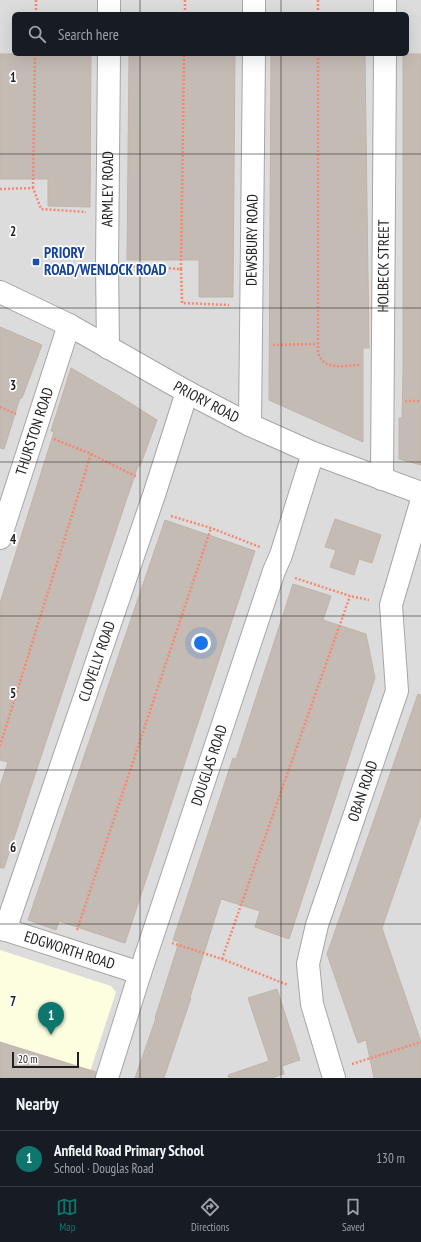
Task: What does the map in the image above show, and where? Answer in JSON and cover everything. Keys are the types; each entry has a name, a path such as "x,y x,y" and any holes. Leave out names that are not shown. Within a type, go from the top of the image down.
{"street":[{"path":"109,0 109,12"},
{"path":"254,0 254,12"},
{"path":"385,0 385,12"},
{"name":"ARMLEY ROAD","path":"108,348 107,213 109,56"},
{"name":"DEWSBURY ROAD","path":"250,425 254,56"},
{"name":"HOLBECK STREET","path":"382,479 385,56"},
{"name":"PRIORY ROAD","path":"0,292 69,325 187,392 250,425 313,453 421,493"},
{"name":"THURSTON ROAD","path":"0,538 69,325"},
{"name":"CLOVELLY ROAD","path":"3,929 153,499 187,392"},
{"name":"DOUGLAS ROAD","path":"107,1078 140,973 274,571 281,554 313,453"},
{"name":"OBAN ROAD","path":"333,1074 312,1004 308,964 317,925 397,692 391,605 421,502"},
{"name":"EDGWORTH ROAD","path":"3,929 140,973"}],"path":[{"path":"36,0 36,12"},
{"path":"185,0 185,12"},
{"path":"318,0 318,12"},
{"path":"35,56 33,188 41,210 107,213"},
{"path":"184,56 181,269 182,303 251,306"},
{"path":"318,56 318,353 320,359 329,366 383,364"},
{"path":"0,189 33,188"},
{"path":"107,265 181,269"},
{"path":"251,345 318,344"},
{"path":"0,746 91,454"},
{"path":"69,951 210,528"},
{"path":"274,571 350,596 391,605"},
{"path":"222,959 350,596"},
{"path":"153,936 222,959 311,994"},
{"path":"333,1074 421,1042"}],"shaded area":[{"path":"0,0 421,0 421,1078 0,1078"},
{"path":"0,950 111,986 116,992 88,1078 0,1078"}],"building":[{"path":"0,54 12,54 12,56 91,56 90,207 48,206 48,179 0,179"},
{"path":"409,54 421,54 421,465 399,459 399,418 402,418 403,56 409,56"},
{"path":"129,56 235,56 233,297 199,297 199,260 127,260"},
{"path":"271,56 365,56 369,348 363,348 363,442 269,400"},
{"path":"0,327 42,345 22,398 20,398 4,449 0,448"},
{"path":"71,368 157,420 140,466 138,466 126,501 4,868 0,868 0,786 8,762 0,760 0,603 54,432 51,431"},
{"path":"335,519 381,535 372,563 359,559 354,575 330,567 336,550 325,547"},
{"path":"165,520 255,551 125,943 59,921 56,930 28,920"},
{"path":"293,584 331,596 323,620 366,634 375,678 289,939 255,927 260,911 221,899 190,997 191,998 164,1078 135,1078 156,1018 179,942 173,940 233,758 236,759"},
{"path":"418,694 421,695 421,815 382,928 421,1042 421,1078 374,1078 366,1040 358,1043 327,954"},
{"path":"277,989 300,1060 282,1066 284,1074 272,1078 229,1078 228,1075 269,1061 248,998"},
{"path":"0,1042 96,1072 95,1078 0,1078"}],"place":[{"name":"PRIORY ROAD/WENLOCK ROAD","path":"36,262"},
{"name":"Anfield Road Primary School","path":"51,1035"}]}
